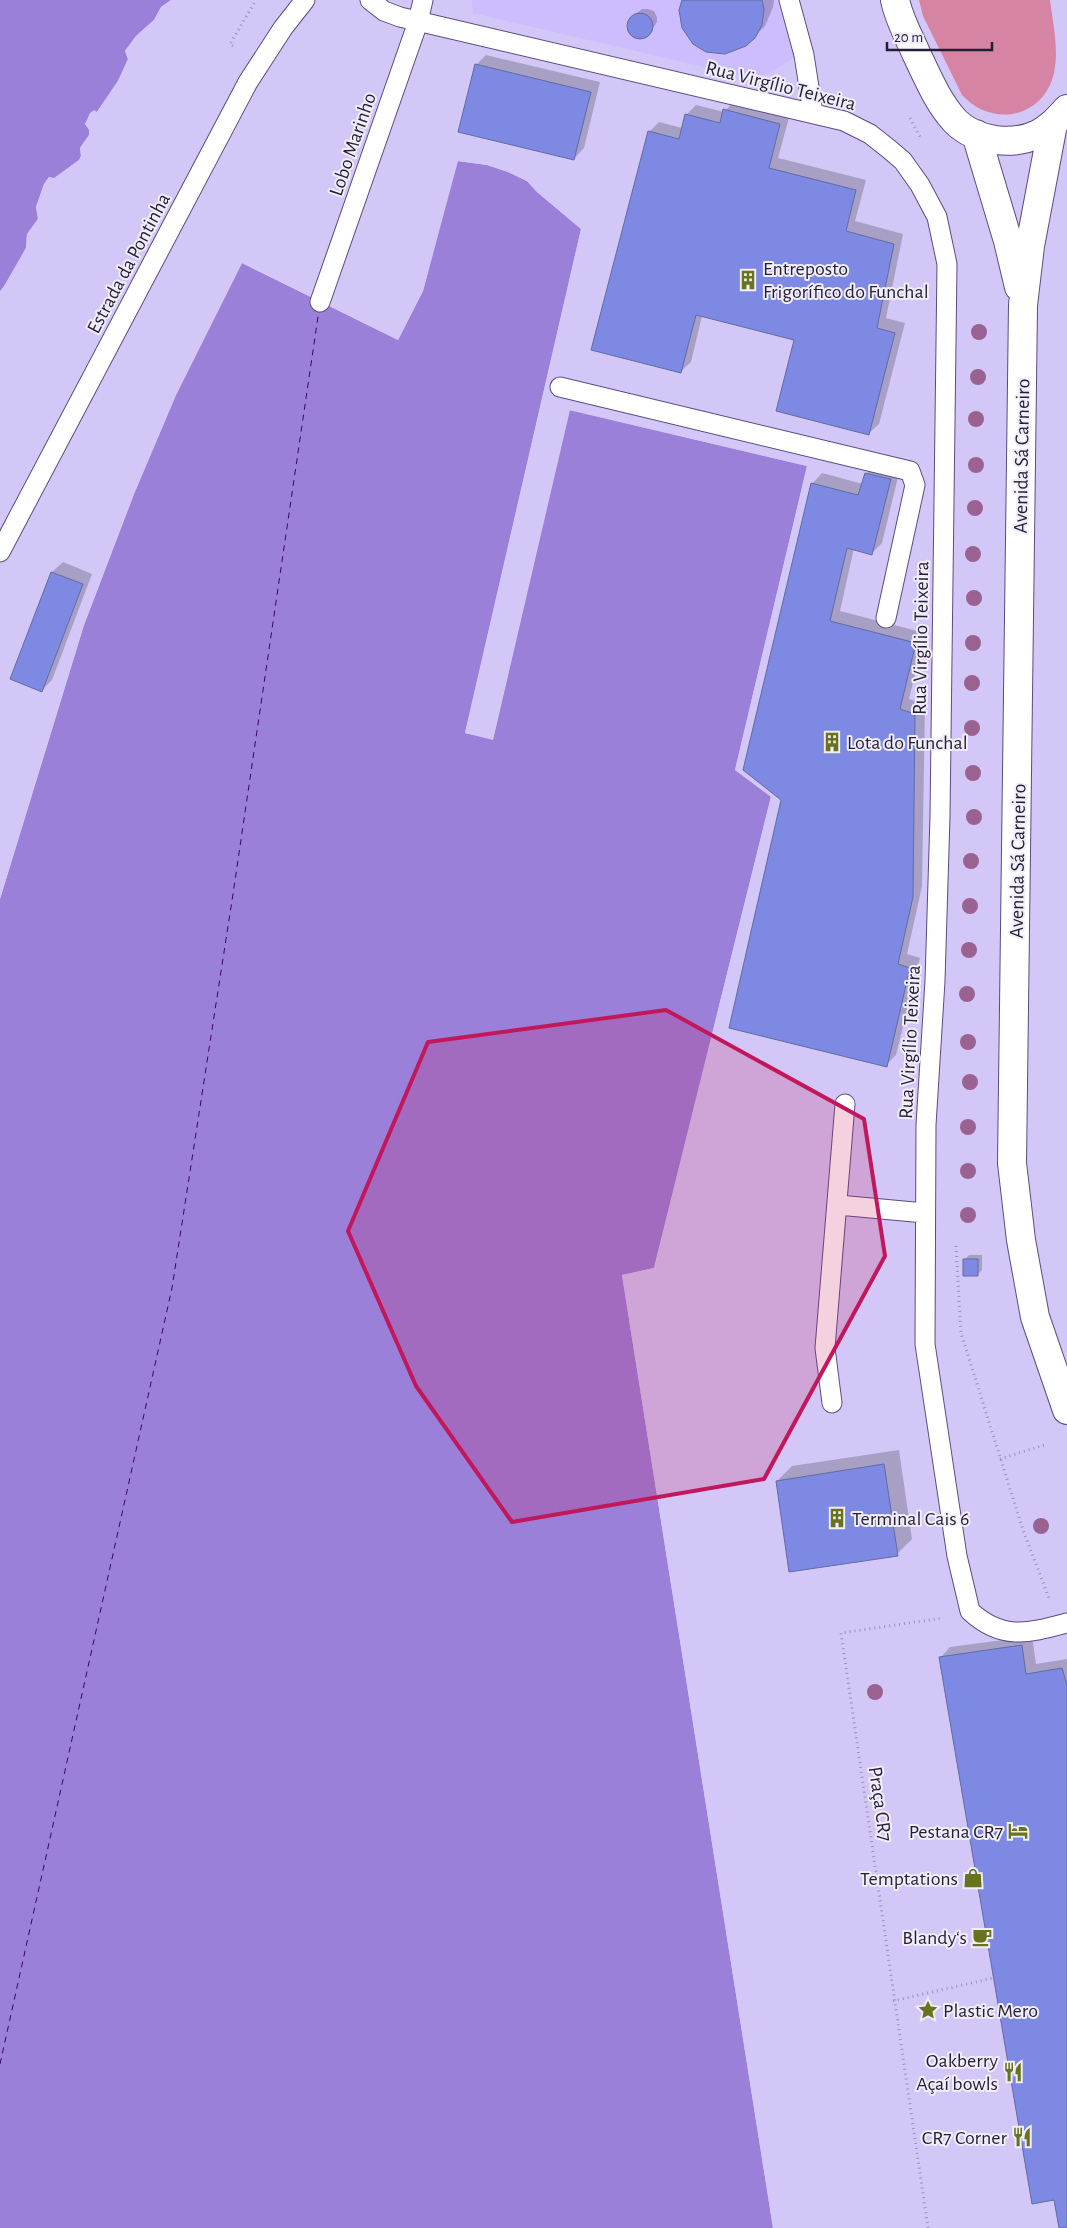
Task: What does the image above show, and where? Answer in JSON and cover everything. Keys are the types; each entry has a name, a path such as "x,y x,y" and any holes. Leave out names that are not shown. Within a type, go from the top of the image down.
{"main road":[{"path":"895,0 898,12 914,47 944,106 957,123 976,134 992,140 1006,141 1038,134 1060,117"},
{"name":"Avenida Sá Carneiro","path":"1060,117 1030,246 1023,305 1012,1163 1021,1240 1035,1317 1067,1410"},
{"name":"Avenida Sá Carneiro","path":"976,134 1008,241 1023,305"}],"lane":[{"name":"Estrada da Pontinha","path":"0,552 248,82 283,28 305,0"},
{"name":"Rua Virgílio Teixeira","path":"370,0 384,11 418,22 844,120 870,134 903,161 920,185 938,217 947,264 940,816 935,982 926,1125 925,1344 960,1572 970,1612"},
{"name":"Lobo Marinho","path":"320,302 418,22 423,0"},
{"path":"789,0 804,55 813,113"},
{"path":"560,387 910,471 915,485 886,618"},
{"path":"915,485 944,487"},
{"path":"832,1403 825,1348 845,1104"},
{"path":"838,1205 925,1213"},
{"path":"970,1612 994,1628 1015,1633 1063,1624"}],"path":[{"path":"233,46 230,44 256,0"},
{"path":"961,1333 1023,1530 1063,1624"},
{"path":"1000,1459 1044,1445"},
{"name":"Praça CR7","path":"928,2228 841,1633 936,1620 970,1612"},
{"path":"894,2001 992,1978"}],"highlighted area":[{"path":"666,1010 864,1119 885,1256 764,1479 512,1522 416,1386 348,1231 428,1042"}],"shaded area":[{"path":"0,0 171,0 161,7 154,20 136,36 125,51 128,59 118,81 96,113 94,111 85,124 90,130 89,135 80,148 81,156 79,160 54,179 49,177 44,184 36,207 38,219 27,234 26,248 0,291"},
{"path":"472,0 777,0 794,58 767,74 747,77 473,13"},
{"path":"919,0 1050,0 1056,55 1054,73 1048,88 1040,100 1016,113 988,112 974,105 962,95 923,16"},
{"path":"457,161 487,165 527,181 537,192 581,229 465,733 493,739 569,410 807,466 735,770 771,796 654,1268 622,1275 773,2228 0,2228 0,899 84,625 134,494 176,395 242,263 398,340 423,291"}],"pier":[{"path":"173,0 172,3 163,9 155,22 138,37 128,51 130,59 120,82 98,114 92,115 88,124 92,130 91,136 82,149 83,156 81,162 55,181 50,180 46,185 38,207 41,220 30,235 28,249 7,287 0,293 26,248 27,234 38,219 36,207 44,184 49,177 54,178 79,160 81,156 80,148 89,135 89,130 85,124 90,113 94,110 97,112 118,81 128,59 125,51 136,36 154,20 161,7"},
{"path":"457,158 509,169 528,179 538,190 584,229 468,731 492,737 568,408 809,465 738,769 774,797 656,1269 625,1277 775,2228 773,2228 622,1275 654,1268 771,797 735,770 807,466 570,410 493,740 465,733 581,229 537,192 527,181 487,165 458,161 423,291 398,340 242,263 176,395 134,494 84,625 0,899 0,891 82,624 131,493 174,394 240,262 243,261 397,337 420,290"}],"building":[{"path":"682,0 762,0 764,9 762,25 755,38 746,46 725,54 706,52 693,44 682,28 679,10"},
{"path":"640,13 649,17 653,26 649,35 640,39 631,35 627,26 631,17"},
{"path":"475,64 591,92 574,160 458,132"},
{"name":"Entreposto Frigorífico do Funchal","path":"723,109 780,124 769,168 856,190 846,231 894,244 877,328 895,333 869,435 776,411 794,340 696,315 681,373 591,350 648,131 679,139 685,114 720,123"},
{"name":"Lota do Funchal","path":"865,473 891,479 872,555 847,548 830,621 916,643 900,709 915,714 913,897 898,964 910,968 887,1067 729,1028 781,800 743,770 811,483 858,495"},
{"path":"51,572 83,584 42,692 10,679"},
{"path":"963,1259 978,1259 978,1276 963,1276"},
{"name":"Terminal Cais 6","path":"884,1464 898,1556 789,1572 776,1481"},
{"name":"Pestana CR7","path":"1022,1645 1026,1674 1062,1668 1067,1685 1067,2228 1059,2228 1054,2200 1032,2204 939,1657"}],"ferry route":[{"path":"0,2064 172,1288 233,894 319,310"}],"place":[{"name":"Entreposto Frigorífico do Funchal","path":"748,280"},
{"name":"Lota do Funchal","path":"832,742"},
{"name":"Terminal Cais 6","path":"837,1518"},
{"name":"Pestana CR7","path":"1018,1831"},
{"name":"Temptations","path":"973,1878"},
{"name":"Blandy‘s","path":"982,1937"},
{"name":"Plastic Mero","path":"928,2010"},
{"name":"Oakberry Açaí bowls","path":"1013,2072"},
{"name":"CR7 Corner","path":"1022,2137"}]}
